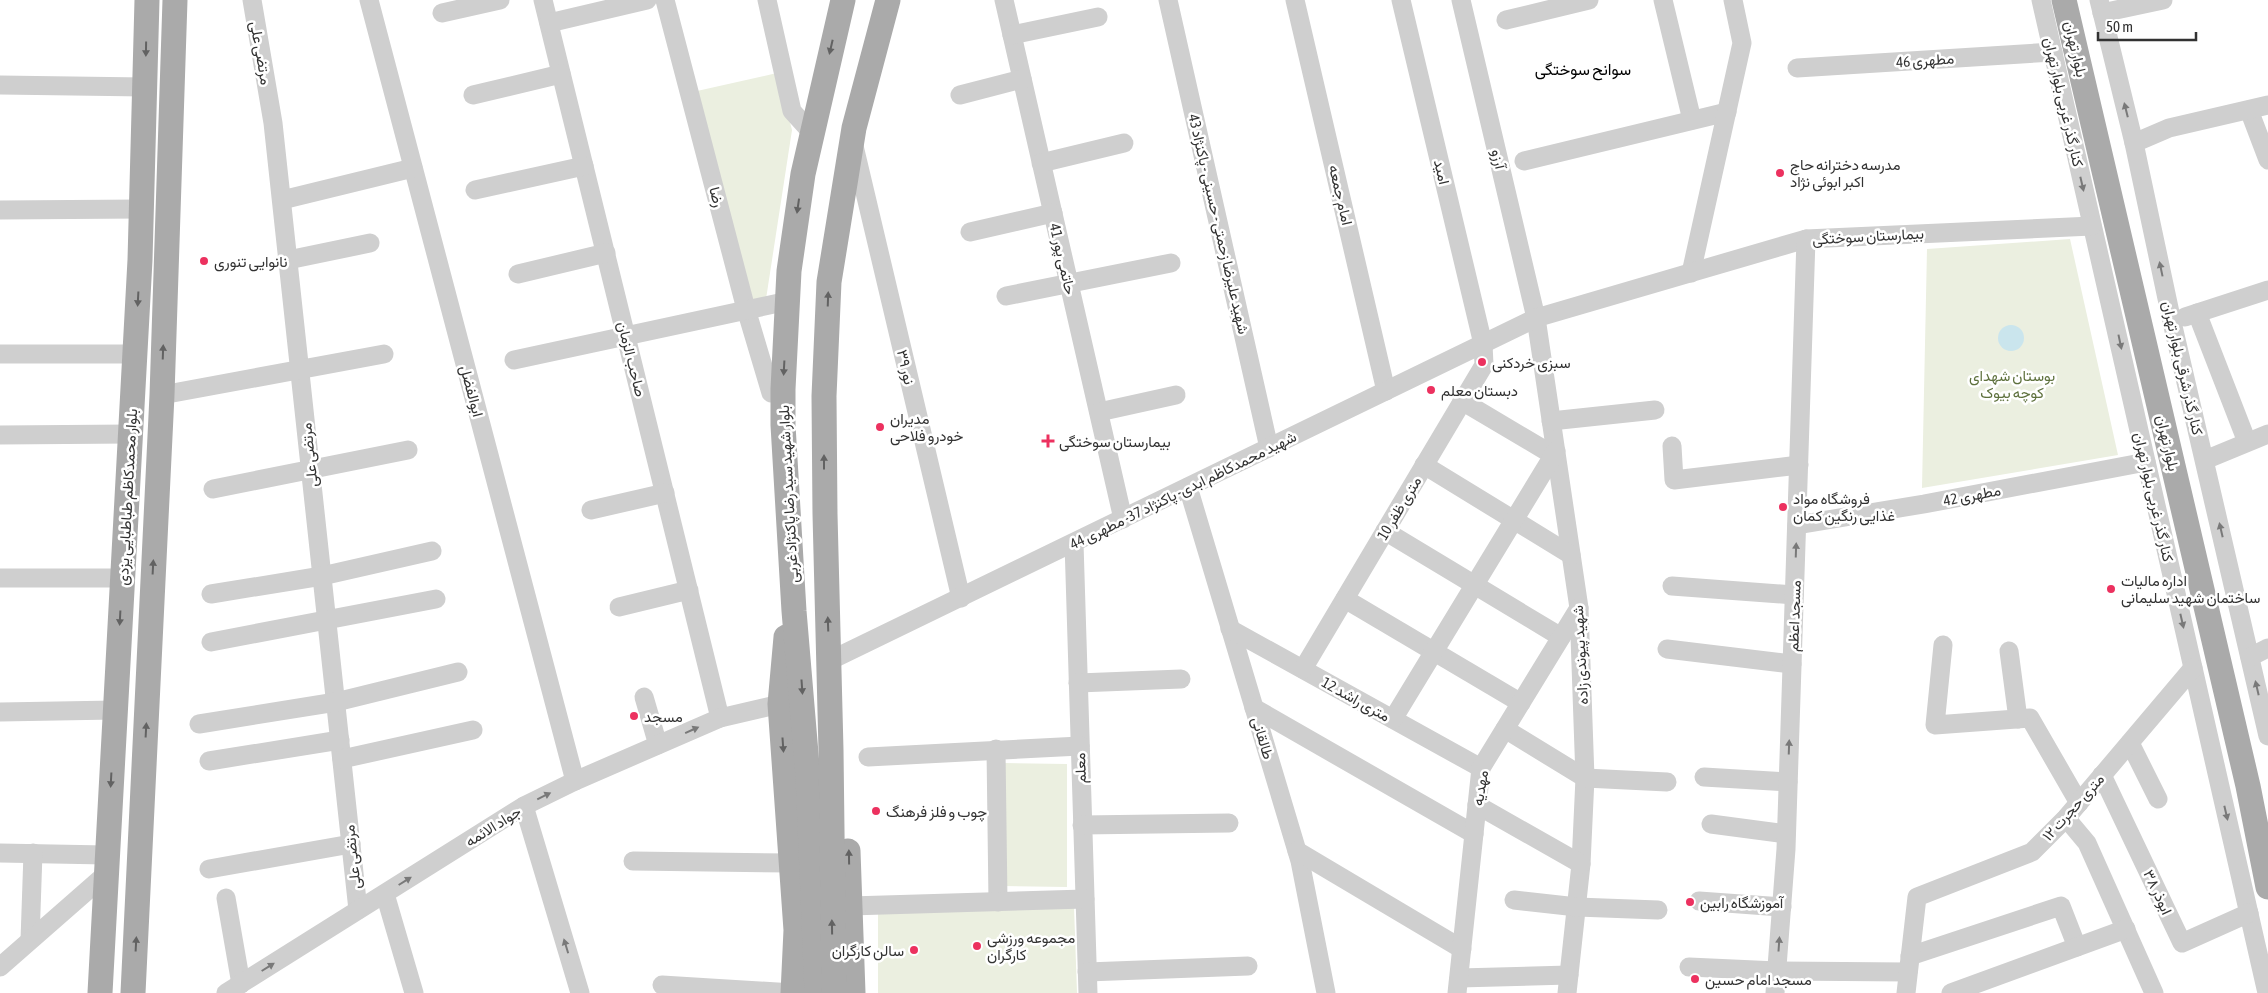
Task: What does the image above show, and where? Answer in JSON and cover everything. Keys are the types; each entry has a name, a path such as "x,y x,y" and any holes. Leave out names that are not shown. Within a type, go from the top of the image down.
{"main road":[{"name":"بلوار محمدکاظم طباطبایی یزدی","path":"100,993 140,260 147,0"},
{"name":"بلوار محمدکاظم طباطبایی یزدی","path":"133,993 162,395 175,0"},
{"name":"بلوار شهید سید رضا پاکنژاد غربی","path":"817,993 808,778 794,611 783,425 789,271 811,132 843,0"},
{"path":"834,993 824,416 829,282 852,137 888,0"},
{"name":"بلوار تهران","path":"2064,0 2248,786 2268,887"},
{"name":"بلوار تهران","path":"2078,0 2268,831"},
{"path":"140,260 167,261"},
{"path":"793,993 796,930 780,704 784,642 794,611"},
{"path":"829,662 843,709 853,993"}],"street":[{"name":"مرتضی علی","path":"252,0 273,123 282,200 358,910"},
{"name":"ابوالفضل","path":"369,0 575,781"},
{"path":"442,13 500,0"},
{"name":"صاحب الزمان","path":"543,0 720,718"},
{"path":"549,23 647,0"},
{"name":"رضا","path":"665,0 746,309 771,393"},
{"path":"767,0 792,111 811,132"},
{"name":"حاتمی پور 41","path":"1004,0 1123,519"},
{"name":"شهید علیرضا زحمتی - حسینی - پاکنژاد 43","path":"1168,0 1269,448"},
{"name":"امام جمعه","path":"1295,0 1386,391"},
{"name":"امید","path":"1401,0 1483,344"},
{"name":"آرزو","path":"1461,0 1536,318"},
{"path":"1506,20 1589,0"},
{"path":"1663,0 1692,120"},
{"path":"1691,273 1742,43 1733,0"},
{"name":"کنار گذر غربی بلوار تهران","path":"2041,0 2267,993"},
{"path":"2101,6 2163,0"},
{"name":"کنار گذر شرقی بلوار تهران","path":"2101,6 2134,143 2172,322 2268,736"},
{"path":"1012,35 1098,17"},
{"name":"مطهری 46","path":"1797,68 2053,52"},
{"path":"473,95 561,74"},
{"path":"960,95 1022,79"},
{"path":"0,85 145,87"},
{"path":"2134,143 2169,128 2268,105"},
{"path":"2249,110 2268,160"},
{"path":"1524,161 1727,112"},
{"name":"نور ۳۹","path":"852,137 960,598"},
{"path":"1042,163 1124,143"},
{"path":"475,190 584,166"},
{"path":"282,200 413,168"},
{"path":"0,210 141,209"},
{"path":"970,232 1053,214"},
{"name":"بیمارستان سوختگی","path":"1536,318 1806,239 2092,226"},
{"name":"مسجد اعظم","path":"1776,993 1786,834 1806,239"},
{"path":"288,260 370,243"},
{"path":"518,274 606,253"},
{"path":"1006,296 1172,263"},
{"path":"2172,322 2268,290"},
{"path":"514,360 788,301"},
{"path":"2197,313 2248,442"},
{"name":"شهید محمدکاظم ابدی- پاکنژاد 37- مطهری 44","path":"829,662 1536,318"},
{"name":"شهید پیوندی زاده","path":"1536,318 1554,453 1579,608 1585,778 1582,864 1568,984"},
{"name":"10 متری ظفر","path":"1303,670 1484,365 1483,344"},
{"path":"0,354 135,354"},
{"path":"162,395 384,354"},
{"path":"1098,412 1176,395"},
{"path":"1393,719 1554,453 1462,400"},
{"path":"1551,421 1655,410"},
{"path":"0,435 131,434"},
{"path":"2205,460 2268,434"},
{"path":"1672,446 1674,480 1799,465"},
{"path":"213,489 311,471 408,450"},
{"name":"مطهری 42","path":"1797,525 1924,504 2146,462"},
{"path":"1424,465 1571,555"},
{"name":"طالقانی","path":"1188,487 1297,851 1326,992"},
{"path":"592,510 665,493"},
{"path":"1385,530 1561,637"},
{"name":"معلم","path":"1074,542 1088,993"},
{"path":"211,594 322,576 432,551"},
{"path":"0,578 123,578"},
{"path":"1672,586 1794,594"},
{"path":"619,607 689,590"},
{"path":"211,642 327,621 436,598"},
{"path":"1345,599 1521,703"},
{"name":"مهدیه","path":"1458,986 1481,768 1579,608"},
{"name":"12 متری راشد","path":"1230,629 1481,768"},
{"path":"1943,645 1935,725 2030,718 2079,803"},
{"path":"2250,657 2268,648"},
{"path":"1667,649 1792,664"},
{"path":"2009,651 2018,719"},
{"name":"۱۲ متری حجرت","path":"1909,964 1917,896 2032,852 2066,818 2193,668"},
{"path":"199,724 336,702 458,672"},
{"path":"1078,683 1181,679"},
{"path":"644,697 658,745"},
{"name":"جواد الائمه","path":"234,988 524,806 575,781 720,718 780,704"},
{"path":"1254,708 1474,834"},
{"path":"0,712 115,710"},
{"path":"1505,729 1585,778 1667,782"},
{"path":"342,759 473,730"},
{"path":"209,761 340,740"},
{"path":"2130,743 2158,799"},
{"path":"868,757 1080,746"},
{"path":"996,750 998,902"},
{"name":"۳۸ ابوذر","path":"2102,775 2182,943 2248,914"},
{"path":"1704,777 1788,782"},
{"path":"2221,792 2248,786"},
{"path":"1477,805 1582,864"},
{"path":"524,806 580,993"},
{"path":"2066,818 2086,843 2154,993"},
{"path":"1082,824 1229,823"},
{"path":"1711,824 1786,834"},
{"path":"209,868 351,844"},
{"path":"1297,851 1462,949"},
{"path":"0,853 33,853 106,865"},
{"path":"30,940 33,853"},
{"path":"633,861 790,863"},
{"path":"0,967 106,865"},
{"path":"385,894 414,993"},
{"path":"226,898 234,988"},
{"path":"850,906 1085,899"},
{"path":"1514,900 1577,907 1658,910"},
{"path":"1699,902 1782,907"},
{"path":"1689,968 1777,971 1909,964 2060,906 2077,947"},
{"path":"1951,993 2126,929"},
{"path":"1906,993 1909,964"},
{"path":"1087,972 1248,966"},
{"path":"1458,986 1568,984"},
{"path":"662,985 793,993"}],"green space":[{"path":"777,73 792,130 766,299 752,302 697,91"},
{"name":"بوستان شهدای کوچه بیوک","path":"2070,239 2118,455 1922,488 1927,249"},
{"path":"1004,763 1067,764 1067,887 1003,886"},
{"name":"مجموعه ورزشی کارگران","path":"878,905 1074,907 1077,993 878,993"}],"water":[{"path":"2011,325 2020,329 2024,338 2020,347 2011,351 2002,347 1998,338 2002,329"}],"place":[{"name":"مدرسه دخترانه حاج اکبر ابوئی نژاد","path":"1780,173"},
{"name":"نانوایی تنوری","path":"204,261"},
{"name":"سبزی خردکنی","path":"1482,362"},
{"name":"دبستان معلم","path":"1431,390"},
{"name":"مدیران خودرو فلاحی","path":"880,427"},
{"name":"بیمارستان سوختگی","path":"1048,441"},
{"name":"فروشگاه مواد غذایی رنگین کمان","path":"1783,507"},
{"name":"اداره مالیات ساختمان شهید سلیمانی","path":"2111,589"},
{"name":"مسجد","path":"634,716"},
{"name":"چوب و فلز فرهنگ","path":"876,811"},
{"name":"آموزشگاه رابین","path":"1690,902"},
{"name":"مجموعه ورزشی کارگران","path":"977,946"},
{"name":"سالن کارگران","path":"914,950"},
{"name":"مسجد امام حسین","path":"1695,979"}],"district":[{"name":"سوانح سوختگی","path":"1583,69"}]}
